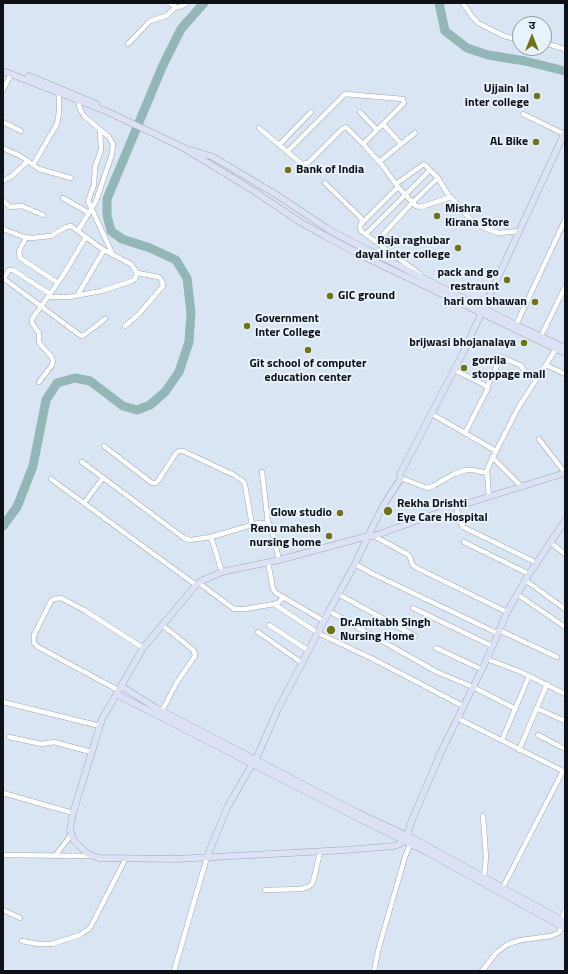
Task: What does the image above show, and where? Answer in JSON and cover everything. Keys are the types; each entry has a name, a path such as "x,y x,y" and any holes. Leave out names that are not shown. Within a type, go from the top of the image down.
{"street":[{"path":"169,3 176,7"},
{"path":"128,44 150,21 166,16 176,7 180,7 187,3"},
{"path":"463,3 478,23 504,36 512,38"},
{"path":"552,45 565,49"},
{"path":"3,67 94,102 106,111"},
{"path":"3,71 106,111 182,147 213,158 277,195 334,232 565,353"},
{"path":"3,90 11,74"},
{"path":"33,165 55,129 58,119 60,93"},
{"path":"287,152 338,100 347,94 403,99 404,103 363,144"},
{"path":"78,100 82,112 113,142 113,148 98,196 78,231"},
{"path":"279,145 311,112"},
{"path":"360,112 377,130"},
{"path":"174,971 207,857 227,808 254,761 277,711 401,478 400,474 432,414 483,311 564,133 523,114"},
{"path":"3,122 21,131"},
{"path":"383,124 401,144"},
{"path":"259,128 300,163 308,163 344,128 348,128 379,162 412,203 421,207 451,197"},
{"path":"100,130 101,150 95,167 94,185 88,199 90,212 112,255"},
{"path":"379,162 415,133"},
{"path":"182,147 254,191 300,222 365,257 565,348"},
{"path":"3,148 44,170 71,178"},
{"path":"3,181 12,176 28,161"},
{"path":"424,278 360,229 362,223 397,185 422,164 425,164 438,178 451,197 473,222 499,233 519,231"},
{"path":"366,234 430,170"},
{"path":"376,242 412,203 438,178"},
{"path":"325,183 360,217 362,223"},
{"path":"63,198 90,212"},
{"path":"3,201 10,207 22,206 43,215"},
{"path":"516,325 565,220"},
{"path":"3,228 26,238 51,236 68,226 78,231 112,255 131,264 137,273 159,277 163,286 138,315 125,326"},
{"path":"39,382 52,365 53,361 51,356 40,344 39,332 32,323 32,319 58,283 86,237"},
{"path":"26,238 19,251 20,258 58,283"},
{"path":"77,296 104,250"},
{"path":"105,319 81,336 26,294 3,279 9,270 13,270 49,295 77,296 101,291 132,281 135,279 137,273"},
{"path":"541,336 565,287"},
{"path":"490,497 487,473 492,458 518,408 556,349"},
{"path":"465,433 487,391 487,386 501,357 520,365 527,374 537,379"},
{"path":"546,365 565,374"},
{"path":"454,370 487,386"},
{"path":"432,414 496,451"},
{"path":"539,439 565,473 456,507 371,536 279,560 213,574 197,584 143,648 102,719 73,813 70,826 71,835 79,846 93,856 99,858 207,857 320,852 394,846 405,838 441,752 487,659 507,612 525,580 550,542 564,525"},
{"path":"104,446 152,483 156,483 158,481 176,453 179,451 234,475 245,485 252,525"},
{"path":"492,458 522,487"},
{"path":"82,462 184,538 194,540 211,537 263,522 268,523"},
{"path":"401,478 427,488 454,474 466,470 487,473"},
{"path":"262,472 268,523 271,526 279,560"},
{"path":"84,503 103,478"},
{"path":"51,479 234,609 245,609 274,604 278,603 284,598"},
{"path":"456,507 463,527 537,563"},
{"path":"371,536 407,554 415,567 507,612"},
{"path":"211,537 222,572"},
{"path":"464,542 529,574"},
{"path":"550,542 565,554"},
{"path":"268,562 276,592 324,621"},
{"path":"355,564 373,574 498,632 557,657"},
{"path":"525,580 565,609"},
{"path":"338,594 415,636"},
{"path":"517,594 565,627"},
{"path":"143,648 84,610 61,598 51,601 34,635 34,643 38,646 161,714 484,877 563,924"},
{"path":"274,604 318,633 373,659 463,706"},
{"path":"413,608 492,646"},
{"path":"329,612 437,672 473,687 516,709"},
{"path":"269,625 309,651"},
{"path":"161,714 177,682 195,656 194,651 191,648 162,626"},
{"path":"258,632 302,663"},
{"path":"436,648 481,669"},
{"path":"487,659 530,676 565,694"},
{"path":"502,740 530,676"},
{"path":"519,750 547,684"},
{"path":"3,702 100,726"},
{"path":"536,708 565,720"},
{"path":"457,718 564,771 502,887"},
{"path":"538,735 565,748"},
{"path":"9,737 42,744 54,742 91,752"},
{"path":"3,793 73,813"},
{"path":"483,816 486,857 484,877"},
{"path":"55,856 71,835"},
{"path":"405,838 410,844 563,924"},
{"path":"374,971 379,947 410,844"},
{"path":"265,890 301,889 308,887 312,884 320,852"},
{"path":"3,855 93,856"},
{"path":"22,941 38,944 52,944 80,935 90,928 126,858"},
{"path":"3,910 20,918"},
{"path":"482,971 501,949 508,944 521,940 556,934 560,931 563,924 565,910"}],"waterway":[{"path":"3,526 17,507 33,466 46,400 57,383 75,378 90,381 123,406 137,410 150,405 165,392 179,372 189,342 191,313 187,278 176,260 150,248 122,239 111,231 107,215 107,199 163,65 181,29 204,3"},
{"path":"439,3 445,31 467,48 488,55 525,61 565,71"}],"place":[{"name":"Ujjain lal inter college","path":"537,96"},
{"name":"AL Bike","path":"536,142"},
{"name":"Bank of India","path":"288,170"},
{"name":"Mishra Kirana Store","path":"437,216"},
{"name":"Raja raghubar dayal inter college","path":"458,248"},
{"name":"pack and go restraunt","path":"507,280"},
{"name":"GIC ground","path":"330,296"},
{"name":"hari om bhawan","path":"535,302"},
{"name":"Government Inter College","path":"247,326"},
{"name":"brijwasi bhojanalaya","path":"524,343"},
{"name":"Git school of computer education center","path":"308,350"},
{"name":"gorrila stoppage mall","path":"464,368"},
{"name":"Rekha Drishti Eye Care Hospital","path":"388,511"},
{"name":"Glow studio","path":"340,513"},
{"name":"Renu mahesh nursing home","path":"329,536"},
{"name":"Dr.Amitabh Singh Nursing Home","path":"331,630"}]}
